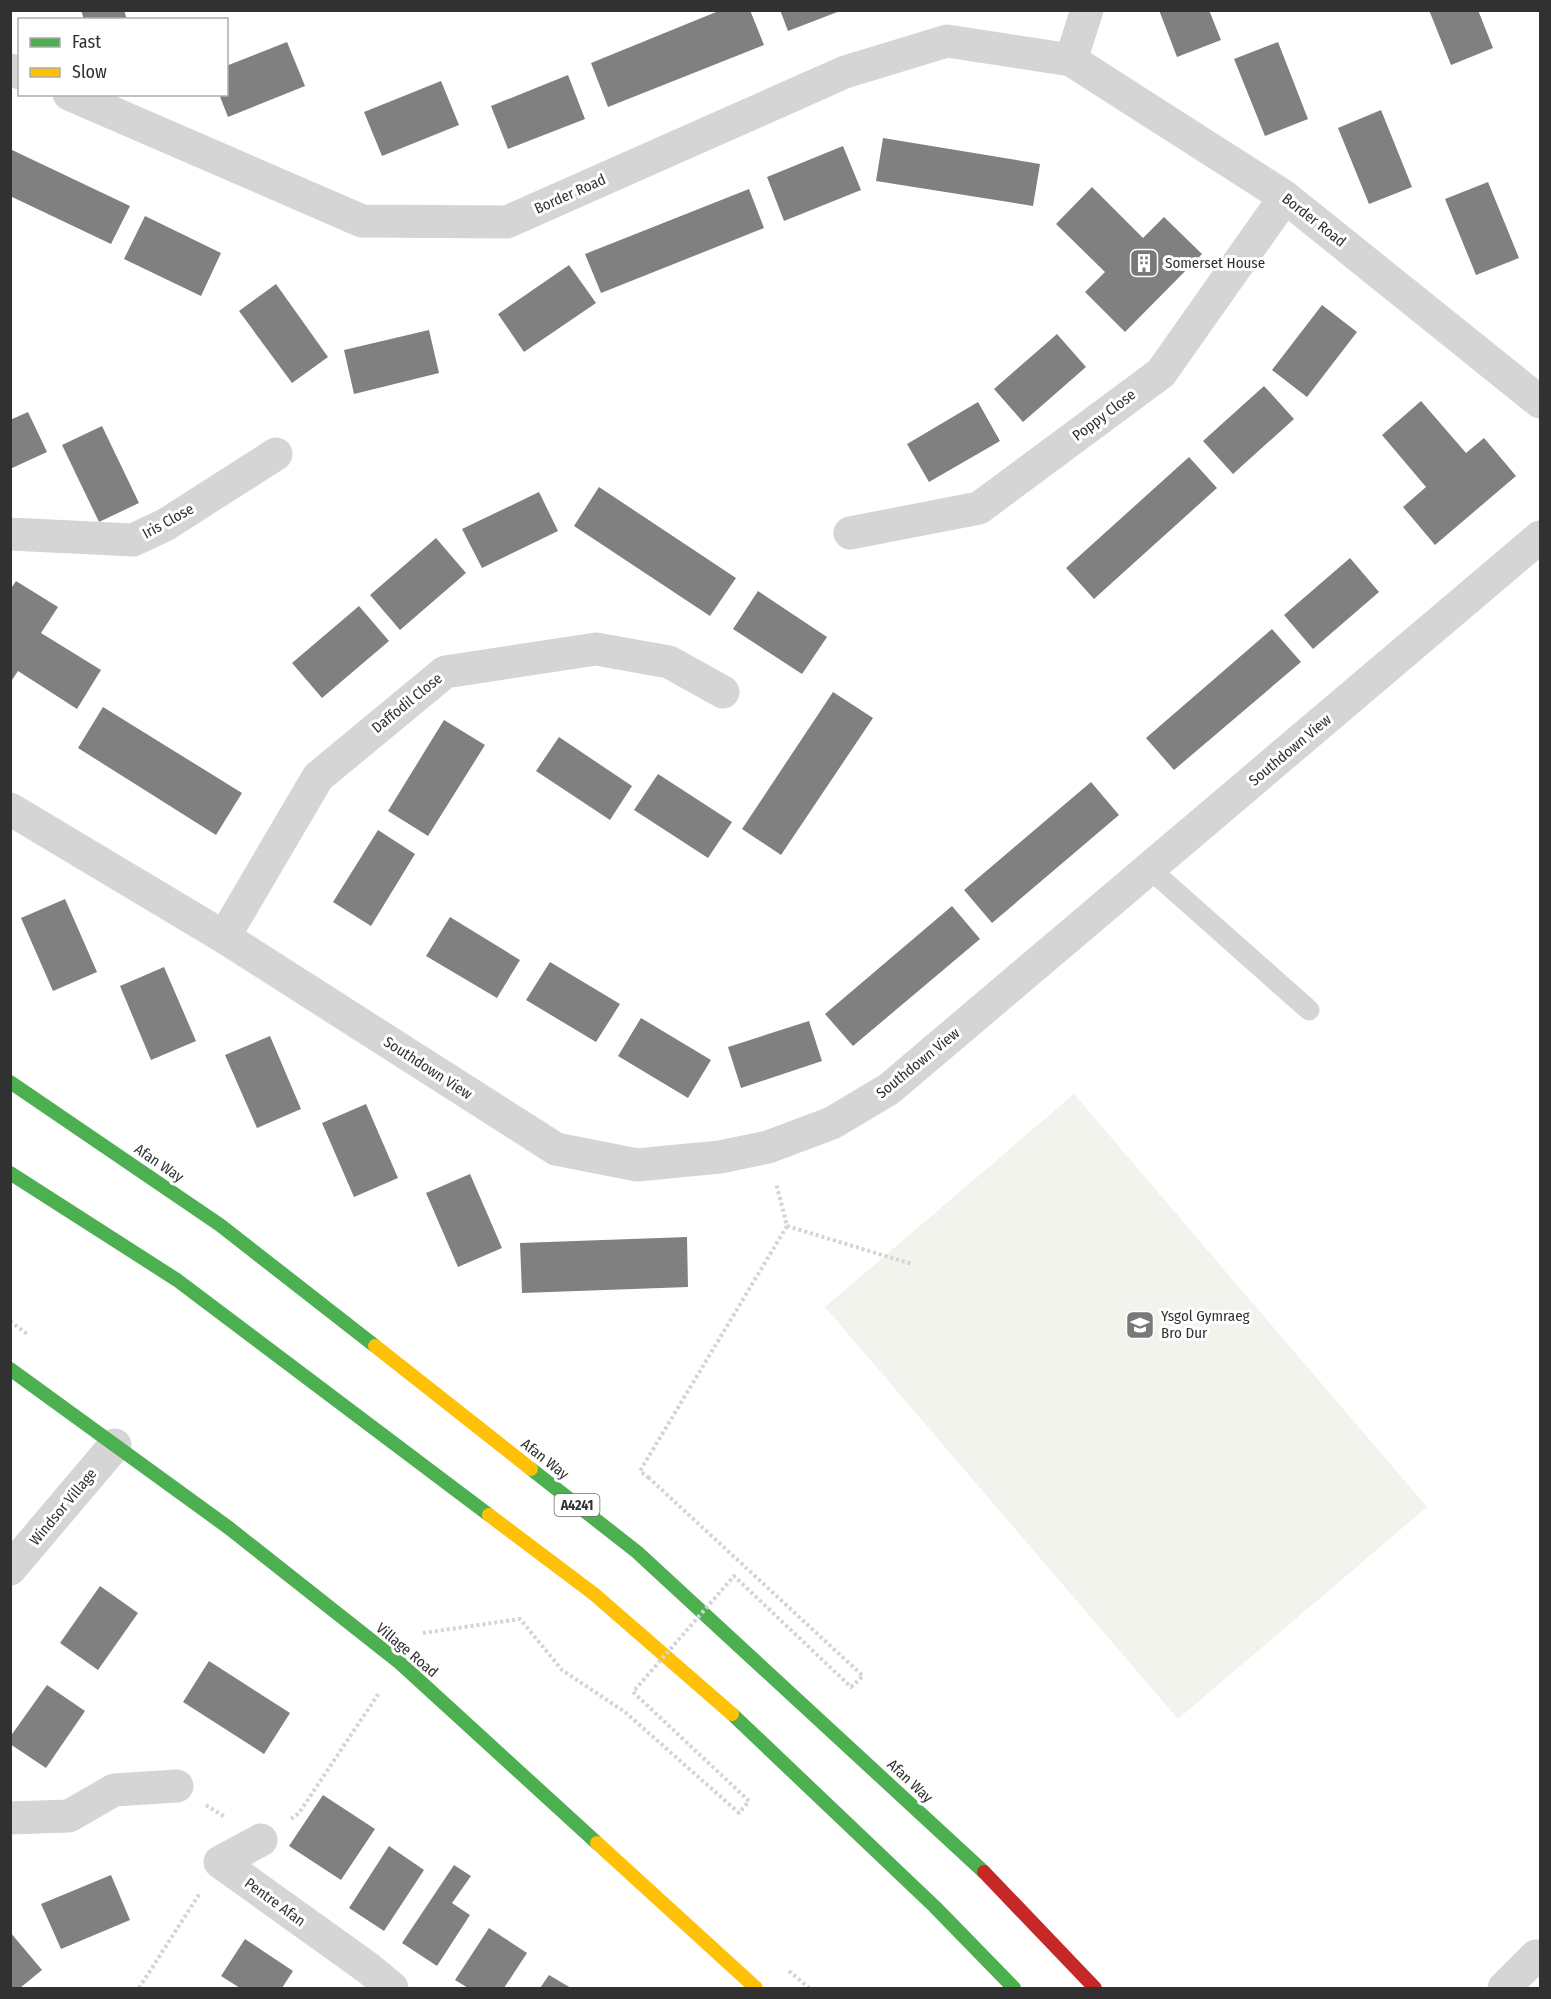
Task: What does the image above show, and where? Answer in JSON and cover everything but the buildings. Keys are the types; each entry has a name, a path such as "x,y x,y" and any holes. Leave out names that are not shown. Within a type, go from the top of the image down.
{"main road":[{"name":"Afan Way","path":"10,1082 220,1225 637,1552 983,1871 1095,1989"},
{"path":"10,1173 177,1280 594,1593 724,1706 935,1907 1014,1989"},
{"name":"Village Road","path":"10,1369 229,1528 400,1663 756,1989"}],"street":[{"path":"1071,60 1087,10"},
{"name":"Border Road","path":"74,96 362,221 507,222 845,72 947,42 1071,60 1285,197 1540,402"},
{"name":"Poppy Close","path":"850,533 979,508 1161,373 1285,197"},
{"name":"Iris Close","path":"10,534 133,540 165,525 276,454"},
{"name":"Southdown View","path":"10,809 224,937 556,1149 637,1165 720,1157 768,1147 832,1123 889,1089 1540,537"},
{"name":"Daffodil Close","path":"224,937 318,777 445,672 596,649 669,662 723,692"},
{"name":"Windsor Village","path":"10,1569 115,1445"},
{"path":"10,1818 69,1816 114,1790 177,1786"},
{"path":"220,1862 261,1840"},
{"name":"Pentre Afan","path":"220,1862 372,1982"},
{"path":"1504,1989 1538,1954"}],"lane":[{"path":"1150,869 1309,1010"}],"path":[{"path":"419,1633 520,1619 562,1670 625,1712 739,1813 749,1801 633,1692 734,1576 851,1687 863,1677 640,1471 787,1226 768,1147"},
{"path":"787,1226 912,1264"},
{"path":"177,1786 261,1840 299,1813 400,1663"},
{"path":"139,1989 220,1862"}],"shaded area":[{"path":"1074,1094 1427,1507 1178,1719 825,1307"}],"traffic: fast":[{"path":"10,1082 220,1225 375,1346"},
{"path":"10,1173 177,1280 489,1515"},
{"path":"10,1369 229,1528 400,1663 597,1843"},
{"path":"531,1469 637,1552 984,1872"},
{"path":"732,1714 935,1907 1014,1988"}],"traffic: slow":[{"path":"375,1346 531,1469"},
{"path":"489,1515 594,1594 732,1714"},
{"path":"597,1843 756,1988"}],"traffic: jam":[{"path":"984,1872 1095,1988"}],"place":[{"name":"Somerset House","path":"1144,263"},
{"name":"Ysgol Gymraeg Bro Dur","path":"1140,1325"}]}
